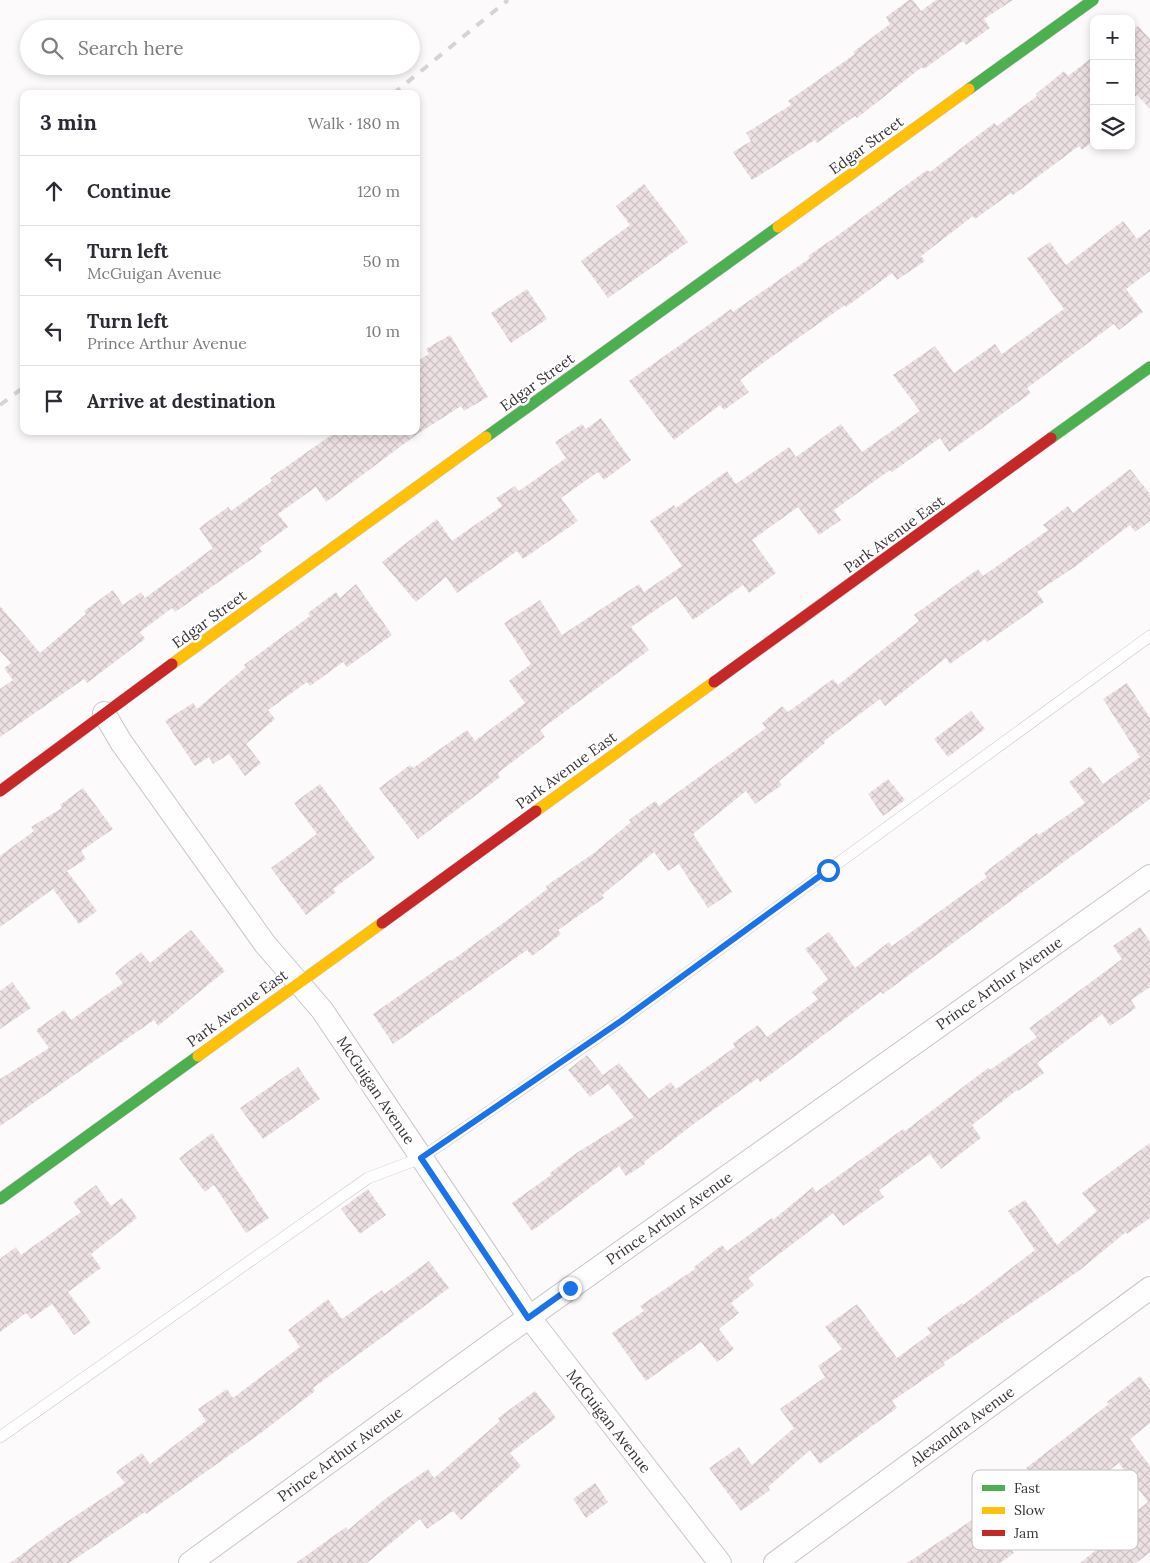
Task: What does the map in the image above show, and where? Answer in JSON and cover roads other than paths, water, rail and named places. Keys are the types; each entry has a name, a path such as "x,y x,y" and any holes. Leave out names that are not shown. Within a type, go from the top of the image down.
{"main road":[{"name":"Edgar Street","path":"0,791 104,713 1093,0"},
{"name":"Park Avenue East","path":"0,1199 1150,368"}],"street":[{"name":"McGuigan Avenue","path":"104,713 121,742 265,944 322,1010 528,1318 720,1563"},
{"name":"Prince Arthur Avenue","path":"190,1563 528,1318 1150,876"},
{"name":"Alexandra Avenue","path":"774,1563 1150,1288"}],"lane":[{"path":"0,1437 368,1178 421,1158 621,1021 1150,636"}],"railway":[{"path":"420,72 508,0"},
{"path":"398,90 416,75"},
{"path":"0,405 20,390"}]}
